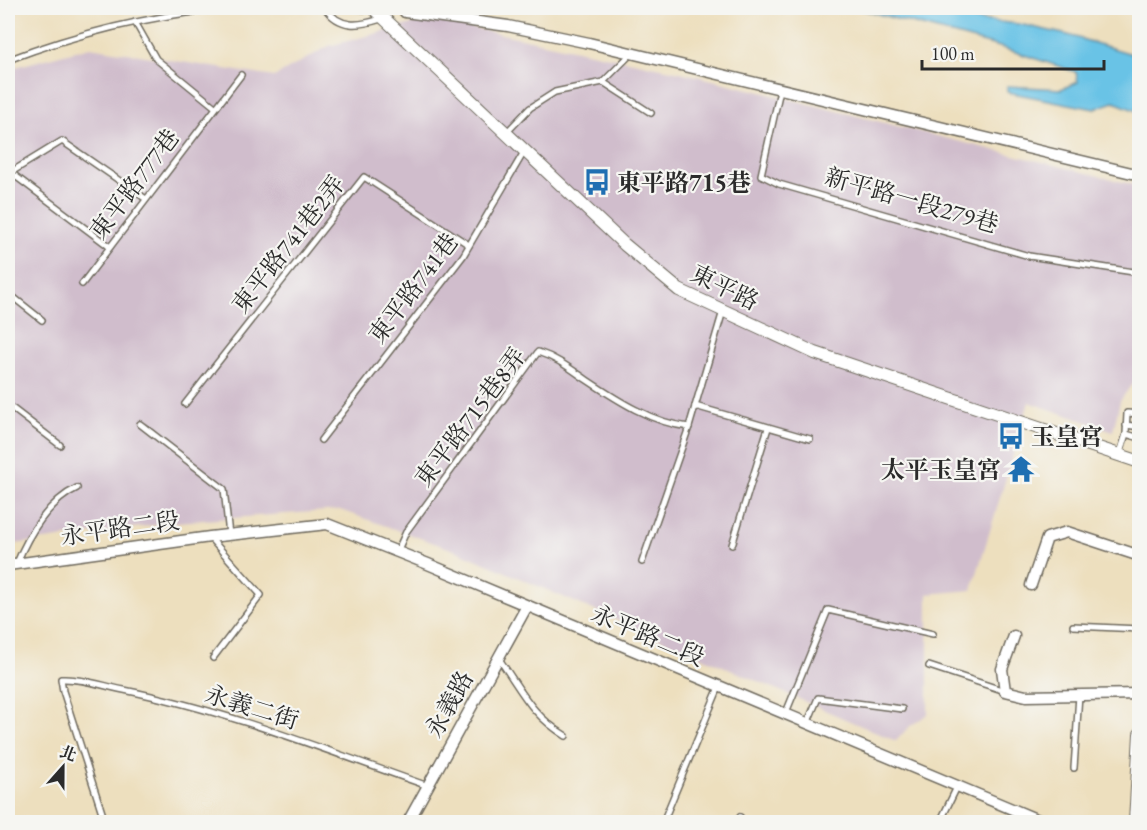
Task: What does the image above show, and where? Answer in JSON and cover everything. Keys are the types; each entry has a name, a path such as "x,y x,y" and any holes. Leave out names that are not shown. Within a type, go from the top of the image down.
{"street":[{"name":"東平路","path":"377,12 654,272 679,290 815,353 1140,462"},
{"path":"405,12 508,26 632,53 1140,175"},
{"name":"永平路二段","path":"12,565 210,537 327,524 957,787 1020,818 1043,822"},
{"path":"1031,585 1047,538 1058,533 1067,531 1140,556"},
{"name":"永義路","path":"408,822 527,606"},
{"path":"1014,636 1002,669 1005,691 1026,696 1140,694"},
{"path":"1137,815 1140,734"}],"lane":[{"path":"8,60 71,38 135,22 225,8"},
{"path":"325,8 333,18 353,26 363,25 377,12"},
{"path":"344,8 377,12"},
{"path":"135,22 156,59 215,107"},
{"path":"507,132 530,108 555,92 603,82 632,53"},
{"name":"東平路777巷","path":"82,284 241,75"},
{"path":"603,82 651,112"},
{"name":"新平路一段279巷","path":"780,90 761,175 779,184 1029,255 1140,273"},
{"path":"110,247 9,173 62,141 146,199"},
{"name":"東平路741巷","path":"321,441 469,245 525,150"},
{"name":"東平路741巷2弄","path":"185,404 364,177 469,245"},
{"path":"8,293 42,320"},
{"path":"642,562 689,427 723,311"},
{"name":"東平路715巷8弄","path":"397,552 406,532 538,352 552,356 619,401 671,425 689,427"},
{"path":"8,405 60,445"},
{"path":"695,406 810,439"},
{"path":"1119,455 1126,434 1127,413 1140,414"},
{"path":"140,424 224,489 229,535"},
{"path":"1126,424 1140,427"},
{"path":"732,545 768,428"},
{"path":"1126,434 1140,438"},
{"name":"永平路二段","path":"12,565 27,539 62,496 77,488"},
{"path":"210,537 261,596 213,657"},
{"path":"785,715 828,610 933,634"},
{"path":"1073,626 1140,629"},
{"path":"498,659 537,715 546,724 566,736"},
{"path":"929,666 1005,691"},
{"name":"永義二街","path":"105,822 61,679 76,678 156,697 259,726 428,786"},
{"path":"663,822 719,687"},
{"path":"1074,768 1079,695"},
{"path":"807,724 818,698 902,709"},
{"path":"940,822 957,787"}],"shaded area":[{"path":"431,19 680,72 1139,186 1139,386 1132,384 1120,401 1113,431 1029,402 972,590 928,594 928,714 909,727 896,741 457,551 340,510 177,522 8,545 8,69 90,47 274,77 329,46"}],"water":[{"path":"856,8 954,8 963,10 971,19 1019,24 1068,35 1139,56 1139,112 1114,102 1094,109 1007,92 1007,86 1061,89 1078,82 1076,72 1000,47"}],"place":[{"name":"東平路715巷","path":"597,182"},
{"name":"玉皇宮","path":"1011,436"},
{"name":"太平玉皇宮","path":"1021,469"}]}
